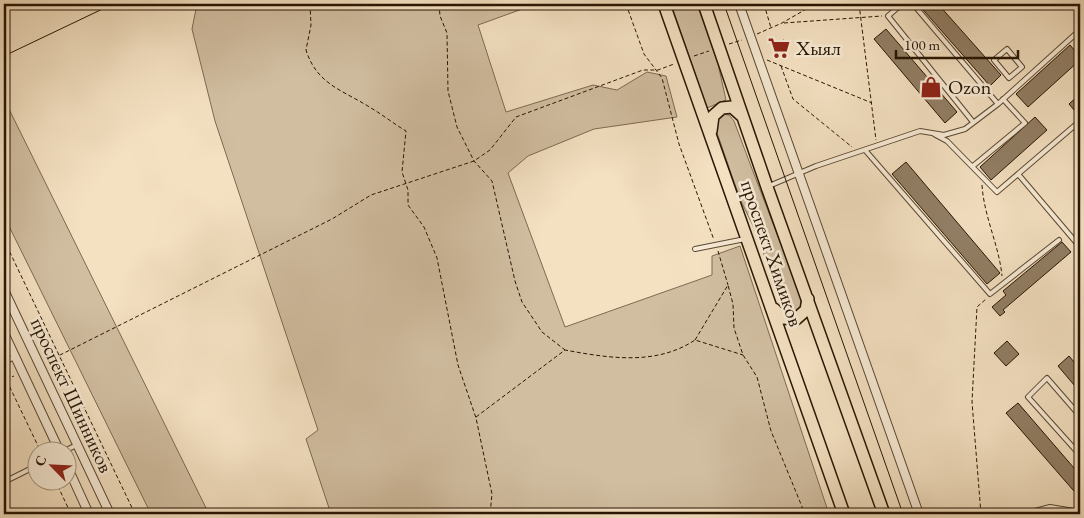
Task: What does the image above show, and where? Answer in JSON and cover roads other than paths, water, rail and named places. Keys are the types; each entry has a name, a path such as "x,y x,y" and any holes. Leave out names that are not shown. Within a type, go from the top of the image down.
{"main road":[{"name":"проспект Химиков","path":"664,4 844,514"},
{"name":"проспект Химиков","path":"704,4 884,514"},
{"path":"711,137 711,120 719,109 732,107 743,118"},
{"path":"771,306 783,318 796,319 806,310 808,297"}],"street":[{"path":"739,4 919,514"},
{"name":"проспект Шинников","path":"4,290 75,440"},
{"name":"проспект Шинников","path":"4,333 54,440"},
{"name":"проспект Шинников","path":"78,447 110,514"},
{"name":"проспект Шинников","path":"78,489 90,514"}],"lane":[{"path":"902,4 888,16 973,122"},
{"path":"913,4 998,104"},
{"path":"767,187 920,131 944,135 965,129 998,104 1078,32 1080,38"},
{"path":"1021,68 1009,78 994,60 1007,49 1027,76"},
{"path":"973,166 1025,123 1003,99"},
{"path":"931,133 947,141 997,192 1080,121"},
{"path":"865,150 990,294 1059,240"},
{"path":"1018,174 1080,247"},
{"path":"695,249 747,238"},
{"path":"4,362 15,357"},
{"path":"1080,416 1047,378 1028,396 1080,456"},
{"path":"4,482 28,470"},
{"path":"1023,514 1037,512 1050,507 1080,512"}],"tram line":[{"path":"4,56 113,4"},
{"path":"724,4 903,514"}],"place":[{"name":"Хыял","path":"779,48"},
{"name":"Ozon","path":"931,87"}]}
